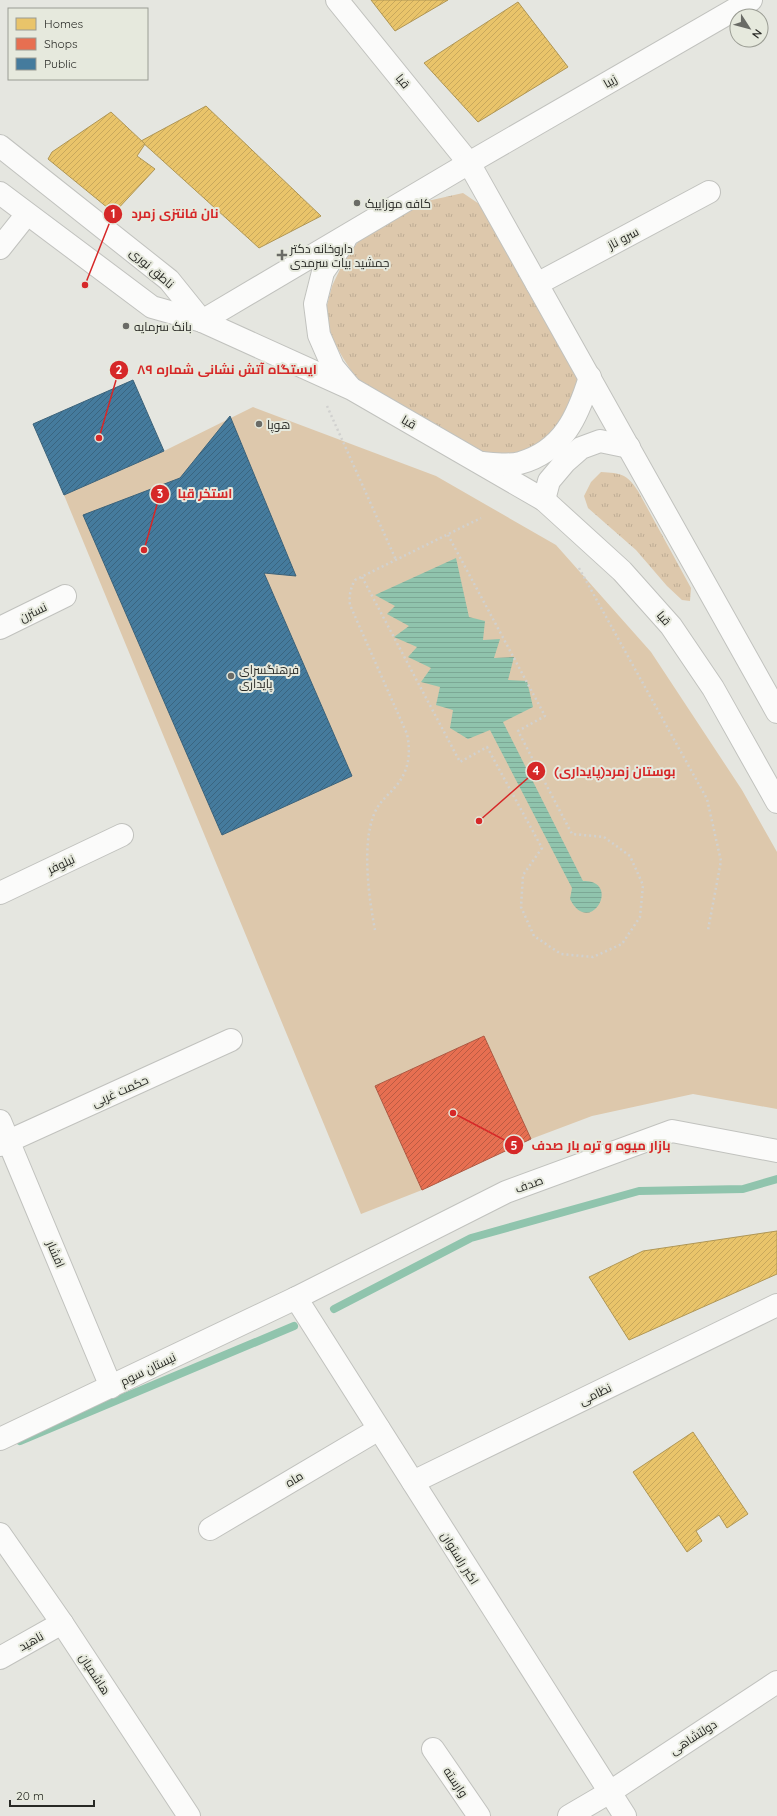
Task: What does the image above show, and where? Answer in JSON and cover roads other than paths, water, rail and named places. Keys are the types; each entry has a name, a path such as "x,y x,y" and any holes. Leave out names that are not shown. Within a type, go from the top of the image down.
{"street":[{"name":"قبا","path":"337,0 469,162 777,712"},
{"name":"زیبا","path":"469,162 751,0"},
{"name":"ناطق نوری","path":"0,146 169,280 202,321"},
{"path":"0,192 27,214 152,307 202,321 469,162"},
{"name":"سرو ناز","path":"537,284 709,192"},
{"path":"0,248 27,214"},
{"path":"349,234 323,272 315,304 319,335 333,367 352,390"},
{"name":"قبا","path":"202,321 352,390 544,500 622,571 671,626 713,688 777,802"},
{"path":"482,464 519,464 547,451 570,428 582,404 590,377"},
{"path":"544,500 550,481 565,462 582,448 600,441 629,447"},
{"name":"نسترن","path":"0,628 65,596"},
{"name":"نیلوفر","path":"0,893 122,835"},
{"name":"حکمت غربی","path":"4,1143 231,1040"},
{"name":"افشار","path":"0,1121 4,1143 111,1387"},
{"name":"صدف","path":"296,1298 506,1192 672,1131 777,1150"},
{"name":"نیستان سوم","path":"0,1439 296,1298"},
{"name":"اکبر راستوان","path":"296,1298 625,1816"},
{"name":"نظامی","path":"413,1482 777,1305"},
{"name":"ماه","path":"210,1529 379,1429"},
{"name":"هاشمیان","path":"0,1534 62,1624 189,1816"},
{"name":"ناهید","path":"0,1658 62,1624"},
{"name":"دولتشاهی","path":"610,1792 777,1682"},
{"name":"وارسته","path":"433,1749 479,1816"},
{"path":"569,1816 610,1792"}],"waterway":[{"path":"334,1309 471,1238 639,1191 743,1189 777,1179"},
{"path":"20,1441 294,1326"}],"place":[{"name":"کافه موزاییک","path":"357,203"},
{"name":"داروخانه دکتر جمشید بیات سرمدی","path":"282,255"},
{"name":"نان فانتزی زمرد","path":"85,285"},
{"name":"بانک سرمایه","path":"126,326"},
{"name":"هوپا","path":"259,424"},
{"name":"ایستگاه آتش نشانی شماره ۸۹","path":"99,438"},
{"name":"استخر قبا","path":"144,550"},
{"name":"فرهنگسرای پایداری","path":"231,676"},
{"name":"بوستان زمرد(پایداری)","path":"479,821"},
{"name":"بازار میوه و تره بار صدف","path":"453,1113"}]}
